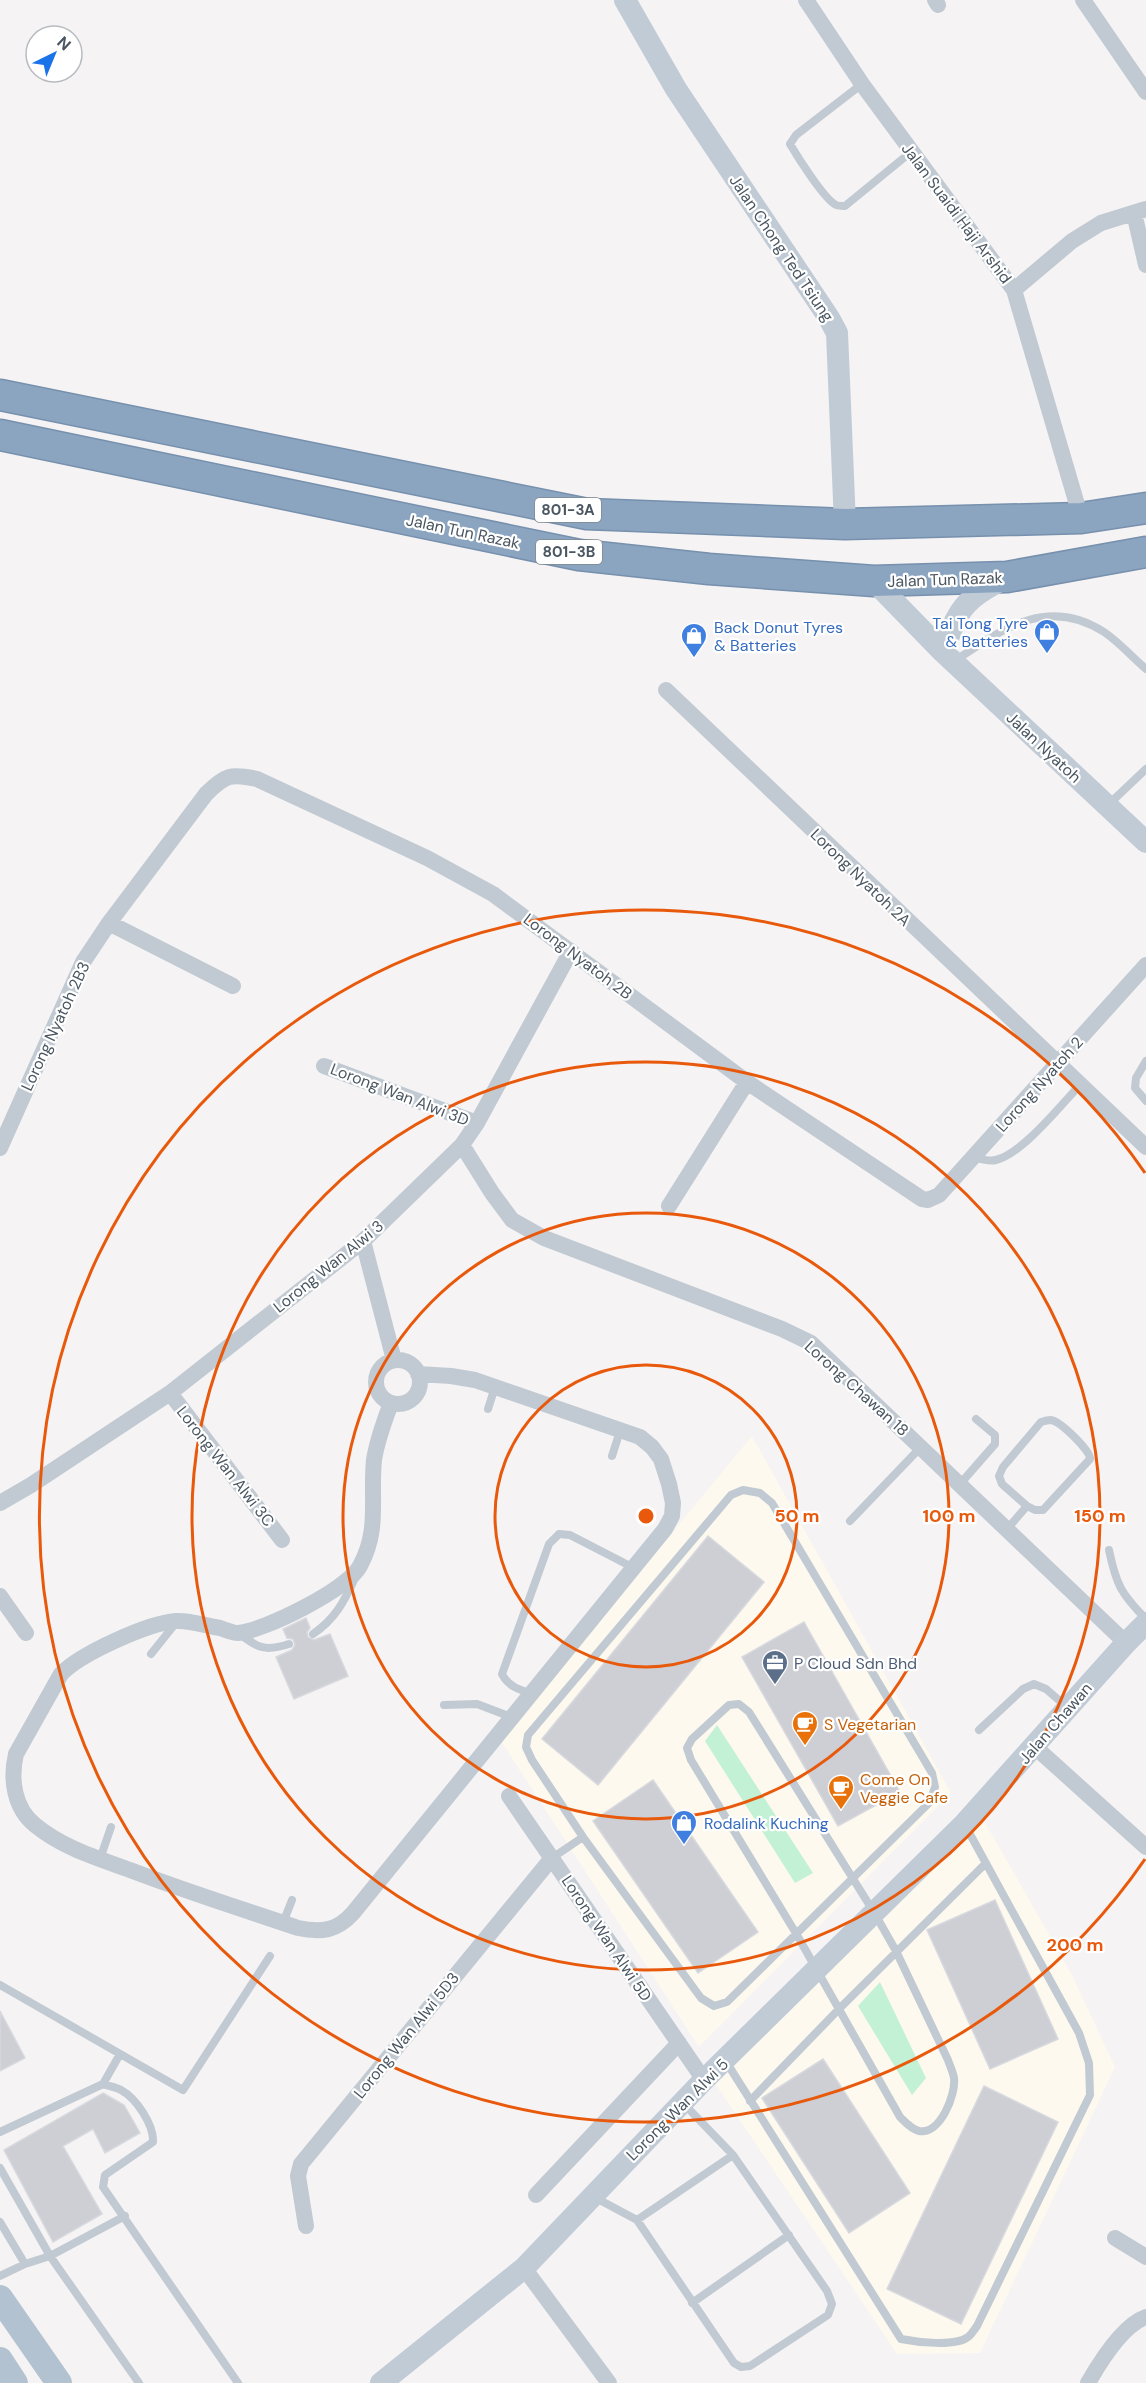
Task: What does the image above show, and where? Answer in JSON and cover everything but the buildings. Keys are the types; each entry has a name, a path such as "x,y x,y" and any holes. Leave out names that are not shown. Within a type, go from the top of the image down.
{"highway":[{"name":"801-3A","path":"0,395 587,513 845,524 1081,518 1146,508"},
{"name":"Jalan Tun Razak","path":"0,435 579,555 874,581 1007,577 1146,552"}],"main road":[{"path":"0,2298 59,2383"},
{"path":"0,2360 15,2383"}],"street":[{"name":"Jalan Chong Ted Tsiung","path":"625,0 676,89 830,318 837,333 845,524"},
{"name":"Jalan Suaidi Haji Arshid","path":"806,0 862,84 1014,290 1081,518"},
{"path":"1083,0 1146,92"},
{"path":"1014,290 1072,241 1101,224 1140,211 1146,265"},
{"path":"948,657 950,632 964,604 979,591 1007,577"},
{"name":"Jalan Nyatoh","path":"874,581 948,657 1146,842"},
{"name":"Lorong Nyatoh 2A","path":"666,690 1146,1147"},
{"name":"Lorong Nyatoh 2B","path":"206,794 220,780 237,774 257,779 465,878 493,894 572,951 747,1082 922,1199 928,1200"},
{"name":"Lorong Nyatoh 2B3","path":"0,1148 83,962 109,923 206,794"},
{"path":"109,923 233,986"},
{"name":"Lorong Wan Alwi 3","path":"0,1503 170,1393 363,1241 462,1145 477,1123 572,951"},
{"name":"Lorong Nyatoh 2","path":"928,1200 939,1195 1146,965"},
{"name":"Lorong Wan Alwi 3D","path":"324,1066 477,1123"},
{"path":"669,1206 747,1082"},
{"name":"Lorong Chawan 18","path":"462,1145 512,1220 544,1238 782,1329 811,1343 1126,1642"},
{"path":"363,1241 394,1360"},
{"path":"394,1360 404,1361 413,1366 420,1384 417,1394 401,1404 391,1403 382,1398 377,1390 376,1380 379,1371 385,1364 394,1360"},
{"path":"391,1403 379,1437 375,1458 373,1533 359,1569 330,1593 263,1626 237,1633 177,1621 157,1625 84,1655 70,1665 62,1674 16,1754 13,1766 15,1793 27,1816 35,1825 69,1848 283,1923 321,1931 337,1928 346,1921 634,1568 665,1529 672,1516 673,1503 661,1459 640,1437 464,1377 418,1374"},
{"name":"Lorong Wan Alwi 3C","path":"170,1393 282,1540"},
{"path":"0,1596 26,1633"},
{"name":"Jalan Chawan","path":"964,1824 1146,1621"},
{"path":"1035,1747 1146,1847"},
{"name":"Lorong Wan Alwi 5D","path":"509,1796 704,2080"},
{"name":"Lorong Wan Alwi 5","path":"381,2383 524,2268 704,2080 818,1971 964,1824"},
{"name":"Lorong Wan Alwi 5D3","path":"306,2226 298,2176 301,2164 552,1857"},
{"path":"536,2195 679,2043"},
{"path":"1115,2238 1146,2257"},
{"path":"524,2268 609,2383"},
{"path":"1088,2383 1096,2368 1127,2329 1139,2319 1146,2317"}],"lane":[{"path":"862,84 796,135 790,144 795,153 828,198 837,206 845,206 911,152"},
{"path":"948,657 1024,620 1053,615 1076,618 1105,633 1146,669"},
{"path":"1107,806 1146,769"},
{"path":"1146,1061 1136,1078 1135,1088 1146,1101"},
{"path":"974,1157 986,1161 998,1160 1019,1148 1080,1085"},
{"path":"488,1409 495,1386"},
{"path":"960,1484 995,1444 995,1435 976,1419"},
{"path":"1050,1419 1059,1423 1089,1452 1090,1459 1043,1510 1035,1510 1027,1506 1002,1484 999,1476 1003,1467 1041,1422 1050,1419"},
{"path":"612,1456 620,1431"},
{"path":"850,1521 921,1446"},
{"path":"743,1490 754,1491 772,1503 932,1773 935,1780 934,1795 930,1802 797,1935 727,2002 714,2006 701,1998 583,1837 532,1760 526,1747 528,1735 730,1494 743,1490"},
{"path":"1008,1528 1027,1506"},
{"path":"531,1693 517,1689 502,1674 549,1544 559,1534 570,1535 634,1568"},
{"path":"1109,1550 1115,1579 1127,1601 1146,1621"},
{"path":"313,1634 338,1612 359,1569"},
{"path":"151,1654 177,1621"},
{"path":"237,1633 258,1648 273,1649 290,1644"},
{"path":"979,1730 1023,1689 1034,1683 1046,1689 1068,1708"},
{"path":"444,1705 477,1704 511,1717"},
{"path":"740,1704 749,1712 854,1878 896,1951 948,2060 954,2078 953,2096 946,2112 936,2124 927,2130 918,2131 900,2117 797,1935 691,1760 687,1748 692,1738 729,1705 740,1704"},
{"path":"725,2060 901,2339 921,2343 962,2340 969,2337 1090,2095 1089,2063 1079,2034 964,1824"},
{"path":"100,1859 111,1827"},
{"path":"552,1857 583,1837"},
{"path":"750,2102 896,1951 986,1863"},
{"path":"283,1923 292,1900"},
{"path":"0,1985 183,2090 270,1956"},
{"path":"0,2132 103,2084 120,2054"},
{"path":"103,2084 120,2089 133,2099 153,2137 150,2145 110,2171 103,2180 103,2187 238,2383"},
{"path":"591,2196 637,2220 734,2363 741,2367 750,2366 828,2315 832,2304 827,2291 789,2235 733,2155 683,2103"},
{"path":"637,2220 733,2155"},
{"path":"0,2168 50,2256 139,2383"},
{"path":"0,2276 50,2256 125,2216"},
{"path":"0,2222 26,2264"},
{"path":"692,2303 789,2235"}],"shaded area":[{"path":"752,1436 951,1793 699,2047 501,1741"},
{"path":"982,1817 1072,1975 1115,2067 980,2353 897,2354 715,2083"}],"green space":[{"path":"717,1725 813,1873 795,1883 705,1741"},
{"path":"880,1982 926,2078 912,2095 858,2006"}],"place":[{"name":"Tai Tong Tyre & Batteries","path":"1047,655"},
{"name":"Back Donut Tyres & Batteries","path":"694,659"},
{"name":"P Cloud Sdn Bhd","path":"775,1686"},
{"name":"S Vegetarian","path":"805,1747"},
{"name":"Come On Veggie Cafe","path":"841,1811"},
{"name":"Rodalink Kuching","path":"684,1846"}]}
